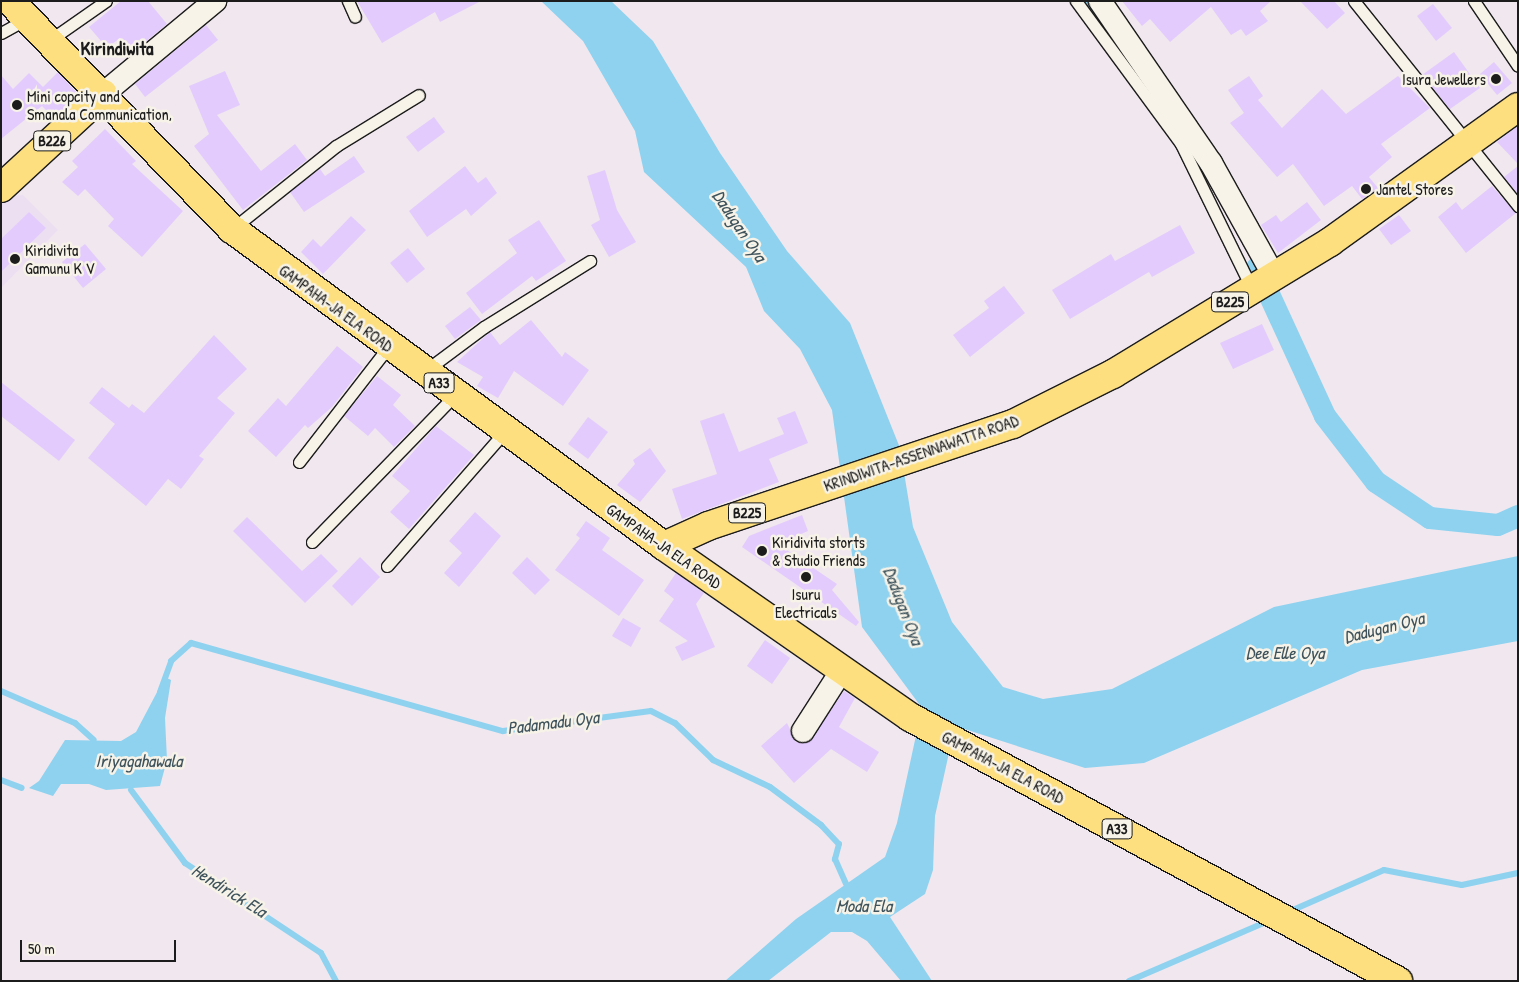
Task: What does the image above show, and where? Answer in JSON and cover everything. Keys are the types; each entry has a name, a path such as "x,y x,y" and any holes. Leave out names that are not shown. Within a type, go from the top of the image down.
{"main road":[{"name":"GAMPAHA-JA ELA ROAD","path":"19,10 103,94 232,230 455,395 664,546 910,717 1398,981"},
{"name":"B226","path":"1,188 103,94"},
{"name":"KRINDIWITA-ASSENNAWATTA ROAD","path":"664,546 708,526 1012,424 1113,374 1330,242 1518,107"}],"street":[{"path":"103,94 215,1"},
{"path":"1110,5 1211,163 1263,282"},
{"path":"803,731 842,670"}],"lane":[{"path":"50,40 106,1"},
{"path":"348,1 355,17"},
{"path":"1076,1 1181,144 1263,282"},
{"path":"1354,1 1465,144 1518,206"},
{"path":"1474,1 1518,66"},
{"path":"1,33 19,10"},
{"path":"232,230 336,146 420,95"},
{"path":"424,372 484,327 590,261"},
{"path":"299,462 389,346"},
{"path":"312,542 455,395"},
{"path":"387,566 505,431"}],"shaded area":[{"name":"Kiridivita Gamunu K V","path":"23,195 58,230 1,288 1,197"}],"water":[{"name":"Dee Elle Oya","path":"541,1 611,1 653,41 720,153 787,251 850,323 900,448 913,527 952,622 1003,687 1043,699 1112,689 1274,607 1518,556 1518,641 1362,670 1144,763 1085,768 955,726 935,816 933,870 925,894 890,917 932,981 901,981 867,941 852,932 831,932 768,981 725,981 796,919 885,857 897,823 922,708 862,627 832,410 800,349 764,311 746,267 644,172 635,131 583,41"},
{"name":"Iriyagahawala","path":"165,677 171,680 165,718 167,760 160,786 106,790 89,784 61,784 53,796 29,788 39,781 65,740 121,741 136,732"}],"building":[{"path":"121,1 148,1 167,24 132,53 120,38 107,48 89,27"},
{"path":"357,1 481,1 440,22 435,12 382,43"},
{"path":"1122,1 1271,1 1260,11 1268,21 1246,36 1241,29 1231,35 1211,7 1170,42 1150,19 1142,26"},
{"path":"1300,1 1334,1 1345,13 1327,29"},
{"path":"1433,4 1452,28 1436,41 1417,16"},
{"path":"206,25 218,40 145,97 135,84"},
{"path":"1454,52 1480,88 1450,109 1422,75"},
{"name":"Isura Jewellers","path":"1494,62 1512,83 1497,95 1480,74"},
{"path":"225,71 240,105 217,115 261,171 295,144 307,160 243,210 194,146 209,134 189,86"},
{"path":"58,72 79,95 54,118 42,106 1,139 1,75 13,89 29,73 43,87"},
{"path":"1249,76 1263,96 1258,100 1282,128 1322,89 1346,114 1398,76 1430,108 1381,144 1392,157 1369,177 1378,188 1362,199 1352,186 1324,206 1293,164 1277,177 1230,123 1244,113 1228,90"},
{"path":"434,117 445,132 418,152 406,137"},
{"path":"1518,126 1518,164 1497,142"},
{"path":"105,129 136,161 132,164 183,211 142,257 108,226 114,219 85,189 78,196 62,182 78,167 72,161"},
{"path":"354,156 365,172 304,212 290,192 320,169 325,176"},
{"path":"465,166 478,183 486,177 497,193 471,216 466,209 427,237 409,211"},
{"path":"1518,166 1518,194 1504,177"},
{"path":"605,170 617,210 636,242 609,257 591,225 600,220 587,176"},
{"path":"1492,186 1516,213 1466,253 1438,217 1456,202 1462,210"},
{"path":"1307,202 1321,220 1278,253 1261,225 1276,215 1281,222"},
{"path":"29,212 46,228 1,272 1,239"},
{"path":"1399,215 1411,231 1391,245 1379,229"},
{"path":"351,216 366,230 323,274 301,252 313,239 321,247"},
{"path":"539,220 566,261 536,281 532,276 482,314 466,293 517,253 508,240"},
{"path":"1180,225 1195,253 1152,277 1149,272 1070,319 1052,290 1111,254 1115,261"},
{"path":"85,244 106,269 83,288 62,262"},
{"path":"408,248 425,269 407,283 390,263"},
{"path":"1004,286 1025,313 970,357 953,335 989,308 984,301"},
{"path":"470,307 481,320 455,339 445,326"},
{"path":"531,320 562,357 565,352 589,370 563,406 514,371 498,398 477,386 483,377 457,362 490,332 500,345"},
{"path":"1262,324 1274,350 1233,369 1220,343"},
{"path":"214,335 247,369 217,398 235,413 199,456 204,459 181,489 168,479 146,506 88,458 115,424 89,403 102,387 129,408 132,404 144,413"},
{"path":"337,346 363,367 332,407 308,428 305,425 276,457 248,431 278,398 286,406"},
{"path":"377,376 401,395 393,405 415,426 394,447 375,428 368,436 344,416"},
{"path":"1,382 75,440 59,461 1,416"},
{"path":"795,411 808,443 769,459 779,482 682,519 672,489 717,474 700,421 724,413 739,452 784,434 777,418"},
{"path":"588,417 608,432 588,459 568,444"},
{"path":"436,426 474,455 409,529 390,512 410,491 392,476"},
{"path":"650,448 666,471 640,502 617,485 635,464 633,460"},
{"path":"475,512 501,536 459,587 444,573 462,553 449,541"},
{"path":"802,515 808,531 778,544 837,584 832,590 859,622 856,626 742,547 749,536"},
{"path":"247,517 302,571 321,554 338,571 305,603 233,531"},
{"path":"586,521 610,538 602,550 644,580 619,616 555,570 580,538 576,535"},
{"path":"360,557 380,577 352,606 332,586"},
{"path":"527,557 550,580 535,595 512,573"},
{"path":"676,573 704,593 696,604 715,647 682,661 675,647 688,641 659,621 674,599 664,591"},
{"path":"623,618 641,628 631,647 612,636"},
{"path":"765,640 790,658 772,684 747,666"},
{"path":"844,691 855,698 839,727 879,752 867,772 831,749 794,783 761,746 787,723 796,742 809,742"}],"waterway":[{"path":"1086,1 1109,32"},
{"path":"1257,268 1325,416 1376,482 1430,518 1498,525 1518,516"},
{"name":"Padamadu Oya","path":"160,692 171,661 191,643 503,731 651,711 675,723 713,760 770,787 821,825 839,844 835,859 846,884"},
{"path":"1,691 75,723 94,740"},
{"path":"1,780 22,788"},
{"name":"Hendirick Ela","path":"131,790 185,863 321,953 336,981"},
{"path":"1286,913 1384,870 1462,885 1518,873"},
{"path":"1129,981 1268,921"}],"place":[{"name":"Isura Jewellers","path":"1496,79"},
{"name":"Mini copcity and Smanala Communication,","path":"17,105"},
{"name":"Jantel Stores","path":"1366,189"},
{"name":"Kiridivita Gamunu K V","path":"15,259"},
{"name":"Kiridivita storts & Studio Friends","path":"762,551"},
{"name":"Isuru Electricals","path":"806,577"}],"district":[{"name":"Kirindiwita","path":"117,49"}],"water label":[{"name":"Dadugan Oya","path":"739,226"},
{"name":"Dadugan Oya","path":"903,606"},
{"name":"Dadugan Oya","path":"1384,628"},
{"name":"Moda Ela","path":"864,906"}]}
